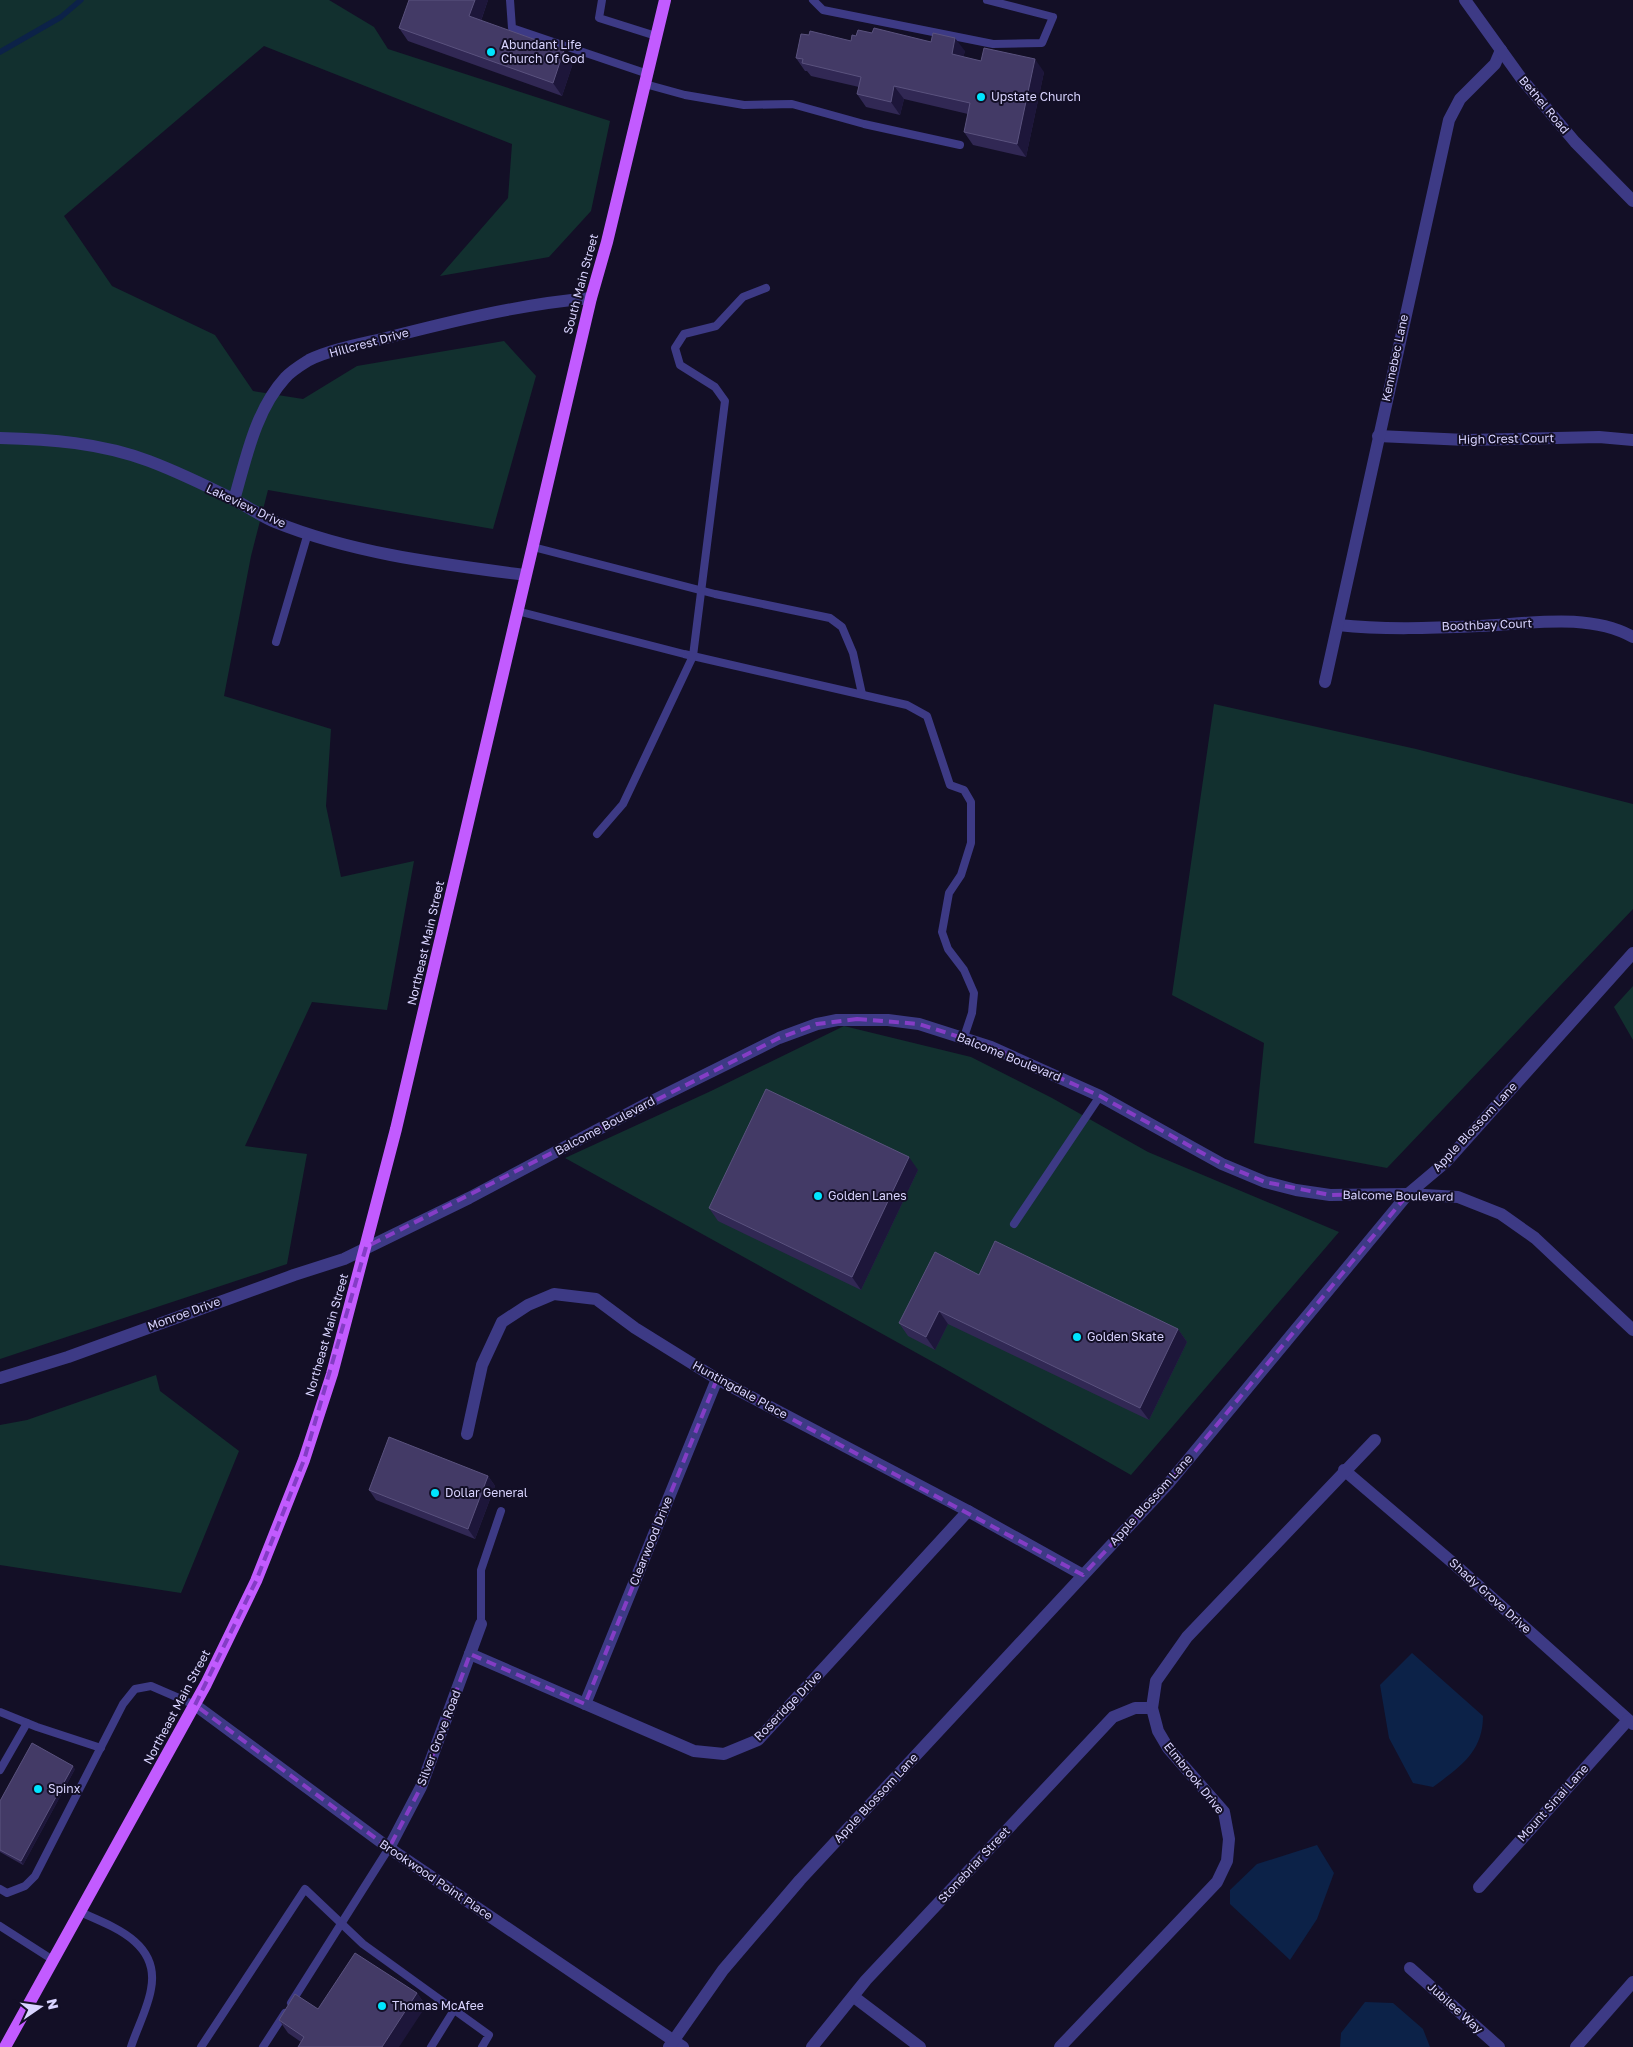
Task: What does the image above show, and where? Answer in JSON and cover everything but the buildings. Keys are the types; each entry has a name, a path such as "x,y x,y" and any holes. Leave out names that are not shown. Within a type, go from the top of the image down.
{"main road":[{"name":"South Main Street","path":"525,575 665,0"},
{"name":"Northeast Main Street","path":"5,2047 195,1705 256,1581 304,1460 332,1374 366,1247 434,969 525,575"}],"street":[{"name":"Bethel Road","path":"1465,0 1501,50 1575,142 1633,201"},
{"name":"Kennebec Lane","path":"1325,682 1449,120 1460,99 1495,64 1501,50"},
{"name":"Hillcrest Drive","path":"234,500 252,438 271,398 284,378 310,360 337,350 419,329 547,302 591,298"},
{"name":"High Crest Court","path":"1378,436 1466,440 1599,437 1633,440"},
{"name":"Lakeview Drive","path":"0,438 75,443 110,450 149,461 234,500 274,522 336,542 414,560 525,575"},
{"name":"Boothbay Court","path":"1338,625 1363,627 1456,627 1571,622 1613,628 1633,637"},
{"name":"Apple Blossom Lane","path":"675,2045 723,1970 800,1880 1168,1484 1408,1194 1446,1162 1633,953"},
{"name":"Balcome Boulevard","path":"366,1247 469,1198 648,1103 797,1030 837,1020 888,1020 919,1024 991,1047 1100,1096 1222,1164 1266,1182 1296,1190 1330,1195 1408,1194 1458,1197 1501,1214 1535,1238 1633,1330"},
{"name":"Monroe Drive","path":"0,1378 68,1357 294,1275 344,1259 366,1247"},
{"name":"Huntingdale Place","path":"467,1434 482,1365 502,1322 528,1305 554,1294 596,1299 635,1328 717,1379 968,1511 1083,1575"},
{"name":"Clearwood Drive","path":"585,1704 717,1379"},
{"name":"Elmbrook Drive","path":"1060,2047 1217,1882 1228,1861 1229,1839 1224,1812 1168,1748 1158,1731 1152,1708 1156,1681 1187,1637 1344,1470 1375,1440"},
{"name":"Shady Grove Drive","path":"1344,1470 1453,1563 1630,1722"},
{"name":"Roseridge Drive","path":"470,1654 694,1751 724,1754 758,1740 968,1511"},
{"name":"Silver Grove Road","path":"389,1848 421,1787 481,1624"},
{"name":"Brookwood Point Place","path":"195,1705 389,1848 675,2045"},
{"name":"Stonebriar Street","path":"812,2047 866,1980 1113,1717 1135,1708 1152,1708"},
{"name":"Mount Sinai Lane","path":"1479,1887 1630,1722"},
{"name":"Jubilee Way","path":"1410,1968 1499,2047"},
{"path":"1576,2047 1633,1982"},
{"path":"854,1997 920,2047"}],"lane":[{"path":"510,0 512,28 685,95 744,105 792,104 864,124 960,144"},
{"path":"602,0 599,18 656,36"},
{"path":"814,0 823,10 993,44 1042,43 1053,17 987,0"},
{"path":"598,834 623,804 693,656 703,591 725,401 715,387 680,365 675,348 684,334 716,326 743,297 766,288"},
{"path":"276,642 308,532"},
{"path":"533,547 703,591 830,618 842,627 853,654 862,694"},
{"path":"517,611 693,656 908,705 927,716 950,785 964,790 971,802 971,843 961,875 950,893 942,932 948,949 964,970 974,993 972,1013 964,1037"},
{"path":"1014,1224 1100,1096"},
{"path":"481,1624 481,1570 501,1511"},
{"path":"0,1889 7,1894 25,1886 35,1876 123,1704 135,1689 150,1686 195,1705"},
{"path":"0,1712 101,1748"},
{"path":"0,1770 27,1723"},
{"path":"263,2047 341,1921 389,1848"},
{"path":"202,2047 306,1889 363,1944 489,2035 482,2047"},
{"path":"80,1912 127,1934 147,1954 151,1968 151,1988 131,2047"},
{"path":"0,1926 54,1960"},
{"path":"431,2047 454,2010"}],"highlighted area":[{"path":"857,1019 919,1024 991,1047 1100,1096 1222,1164 1265,1182 1330,1195 1408,1194 1168,1484 1083,1575 717,1379 585,1704 470,1654 421,1787 389,1848 195,1705 256,1581 304,1460 366,1247 779,1038 817,1024"}],"green space":[{"path":"0,0 329,0 374,27 388,49 610,121 591,211 549,257 440,276 508,198 512,144 264,46 64,216 112,286 215,335 253,391 303,399 357,366 504,341 536,376 493,529 268,490 251,556 224,696 331,729 326,806 341,877 414,861 387,1010 312,1002 245,1146 307,1154 287,1264 0,1359"},
{"path":"1214,704 1416,749 1633,804 1633,909 1387,1168 1254,1143 1264,1043 1172,995"},
{"path":"1633,986 1633,1040 1614,1007"},
{"path":"844,1026 971,1057 1052,1098 1148,1152 1339,1232 1131,1475 942,1367 565,1158 711,1091"},
{"path":"156,1375 160,1391 239,1451 181,1593 0,1565 0,1425 27,1420"}],"water":[{"path":"1412,1653 1483,1716 1482,1729 1474,1749 1461,1765 1433,1787 1413,1783 1389,1738 1380,1685"},
{"path":"1317,1845 1334,1873 1317,1919 1290,1960 1230,1904 1230,1890 1257,1864"},
{"path":"1365,2002 1393,2003 1423,2029 1430,2047 1340,2047 1341,2033"}],"waterway":[{"path":"0,52 61,17 81,0"}],"place":[{"name":"Abundant Life Church Of God","path":"491,52"},
{"name":"Upstate Church","path":"981,97"},
{"name":"Golden Lanes","path":"818,1196"},
{"name":"Golden Skate","path":"1077,1337"},
{"name":"Dollar General","path":"435,1493"},
{"name":"Spinx","path":"38,1789"},
{"name":"Thomas McAfee","path":"382,2006"}]}
